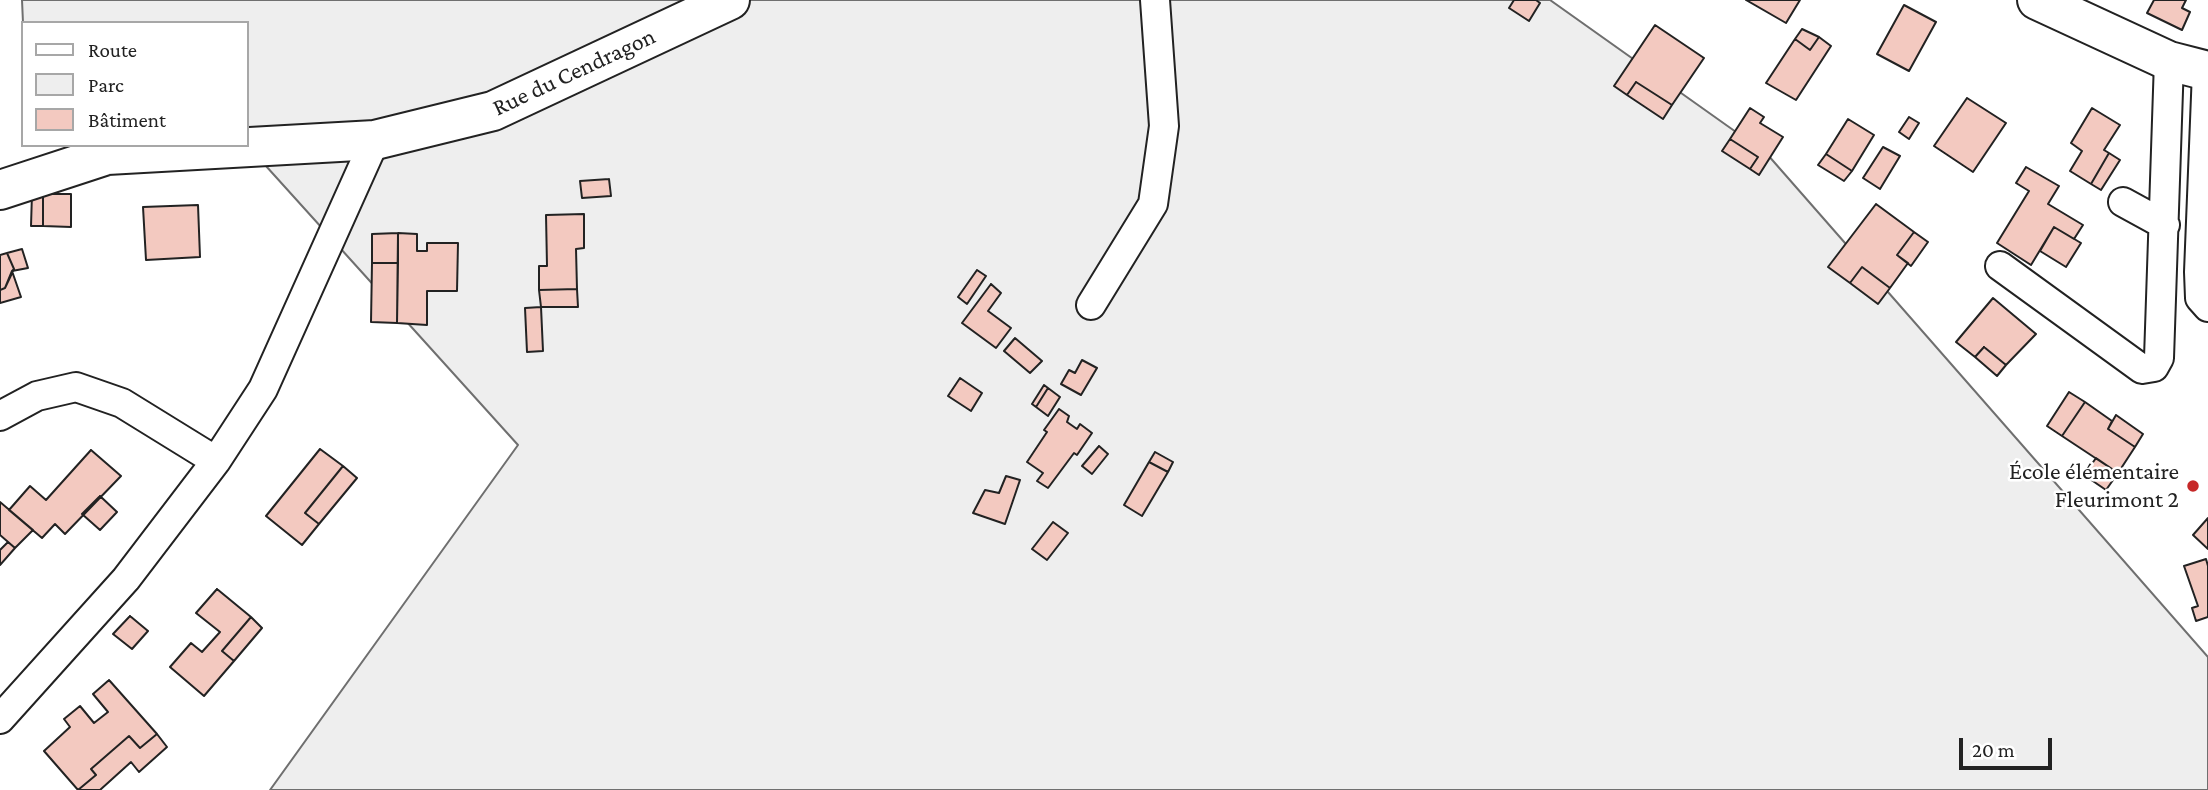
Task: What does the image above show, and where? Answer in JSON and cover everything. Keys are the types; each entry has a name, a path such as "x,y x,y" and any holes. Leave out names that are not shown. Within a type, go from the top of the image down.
{"main road":[{"name":"Rue du Cendragon","path":"0,190 107,155 375,140 493,111 730,0"},
{"path":"2037,0 2169,61 2208,71"}],"street":[{"path":"1091,305 1153,204 1164,126 1155,0"},
{"path":"2000,266 2142,369 2154,367 2159,358 2169,61"},
{"path":"2208,71 2199,272 2200,298 2208,307"},
{"path":"0,719 126,579 216,461 262,389 375,140"},
{"path":"2123,202 2165,225"},
{"path":"0,416 37,396 76,387 122,403 216,461"}],"green space":[{"path":"22,0 1550,0 1767,154 2208,657 2208,790 270,790 518,445 248,146 248,21 23,21"}],"building":[{"path":"1514,0 1536,0 1540,3 1529,21 1509,8"},
{"path":"1746,0 1800,0 1786,23"},
{"path":"2154,0 2186,0 2182,8 2190,12 2182,30 2147,13"},
{"path":"1904,5 1936,22 1909,71 1877,54"},
{"path":"1655,25 1704,58 1672,105 1636,82 1627,95 1614,86"},
{"path":"1802,29 1819,37 1810,50 1795,39"},
{"path":"1819,37 1831,46 1796,100 1766,83 1795,39 1810,50"},
{"path":"1636,82 1672,105 1663,119 1627,95"},
{"path":"1967,98 2006,123 1973,172 1934,146"},
{"path":"1750,108 1764,117 1760,123 1783,137 1759,175 1750,169 1758,157 1730,139"},
{"path":"2092,108 2120,125 2104,150 2109,153 2091,184 2070,171 2082,151 2071,143"},
{"path":"1909,117 1919,123 1909,139 1899,132"},
{"path":"1848,119 1874,135 1852,171 1826,154"},
{"path":"1730,139 1758,157 1750,169 1722,151"},
{"path":"1883,147 1900,156 1880,189 1863,178"},
{"path":"2109,153 2120,160 2101,190 2091,184"},
{"path":"1826,154 1852,171 1844,181 1818,165"},
{"path":"2026,167 2059,186 2048,204 2083,225 2074,239 2054,227 2031,265 1997,243 2029,191 2016,183"},
{"path":"609,179 611,196 582,198 580,181"},
{"path":"32,193 43,194 43,226 31,226"},
{"path":"43,194 71,194 71,227 43,226"},
{"path":"1876,204 1914,232 1897,255 1908,263 1890,288 1862,267 1850,283 1828,267"},
{"path":"198,205 200,257 146,260 143,207"},
{"path":"584,214 584,248 576,249 577,289 539,290 539,266 547,266 546,215"},
{"path":"2054,227 2081,243 2066,267 2040,251"},
{"path":"1914,232 1928,242 1911,266 1897,255"},
{"path":"398,233 417,234 417,251 427,251 427,243 458,243 457,291 427,291 427,325 397,323"},
{"path":"398,233 398,263 372,263 372,234"},
{"path":"22,249 28,268 12,271 14,269 7,253"},
{"path":"7,253 14,269 5,288 0,290 0,255"},
{"path":"372,263 398,263 397,323 371,322"},
{"path":"1862,267 1890,288 1878,304 1850,283"},
{"path":"977,270 986,276 967,304 958,297"},
{"path":"12,271 21,297 0,303 0,290 5,288"},
{"path":"991,284 1001,293 988,311 1011,328 996,348 962,323"},
{"path":"577,289 578,307 541,307 539,290"},
{"path":"1993,298 2036,334 2006,365 1984,347 1975,357 1956,342"},
{"path":"541,307 543,351 527,352 525,308"},
{"path":"1015,338 1042,361 1030,373 1004,351"},
{"path":"1984,347 2006,365 1997,376 1975,357"},
{"path":"1082,360 1097,368 1081,395 1061,384 1069,370 1075,373"},
{"path":"960,378 982,393 971,411 948,396"},
{"path":"1044,385 1048,388 1036,407 1032,404"},
{"path":"1048,388 1060,397 1048,416 1036,407"},
{"path":"2069,392 2085,402 2062,436 2047,426"},
{"path":"2085,402 2112,421 2108,429 2135,447 2118,473 2062,436"},
{"path":"1059,409 1069,416 1067,422 1077,429 1080,424 1092,433 1048,488 1037,481 1043,473 1027,462"},
{"path":"2116,415 2143,434 2135,447 2108,429"},
{"path":"1099,446 1108,454 1092,474 1082,466"},
{"path":"320,449 343,466 305,513 319,524 302,545 266,516"},
{"path":"91,450 121,476 65,534 55,524 42,538 9,510 30,486 46,500"},
{"path":"1155,452 1173,462 1168,472 1149,462"},
{"path":"2096,458 2118,473 2106,490 2084,475"},
{"path":"1149,462 1168,472 1142,516 1124,505"},
{"path":"343,466 357,478 319,524 305,513"},
{"path":"1006,476 1020,480 1005,524 973,513 985,490 999,493"},
{"path":"100,496 117,512 100,530 82,514"},
{"path":"0,502 33,530 15,548 0,535"},
{"path":"2208,518 2208,549 2193,535"},
{"path":"1053,522 1068,533 1047,560 1032,549"},
{"path":"8,542 15,548 0,565 0,550"},
{"path":"2206,559 2208,617 2196,621 2192,608 2198,606 2184,566"},
{"path":"217,589 251,617 222,651 234,661 204,696 170,667 191,643 202,652 220,632 196,613"},
{"path":"130,616 148,631 132,649 113,634"},
{"path":"251,617 262,628 234,661 222,651"},
{"path":"109,680 157,734 140,748 129,736 91,769 96,775 78,790 44,751 70,727 64,719 80,706 94,723 108,712 93,694"},
{"path":"157,734 167,747 139,772 131,762 100,790 78,790 96,775 91,769 129,736 140,748"}],"place":[{"name":"École élémentaire Fleurimont 2","path":"2193,486"}]}
